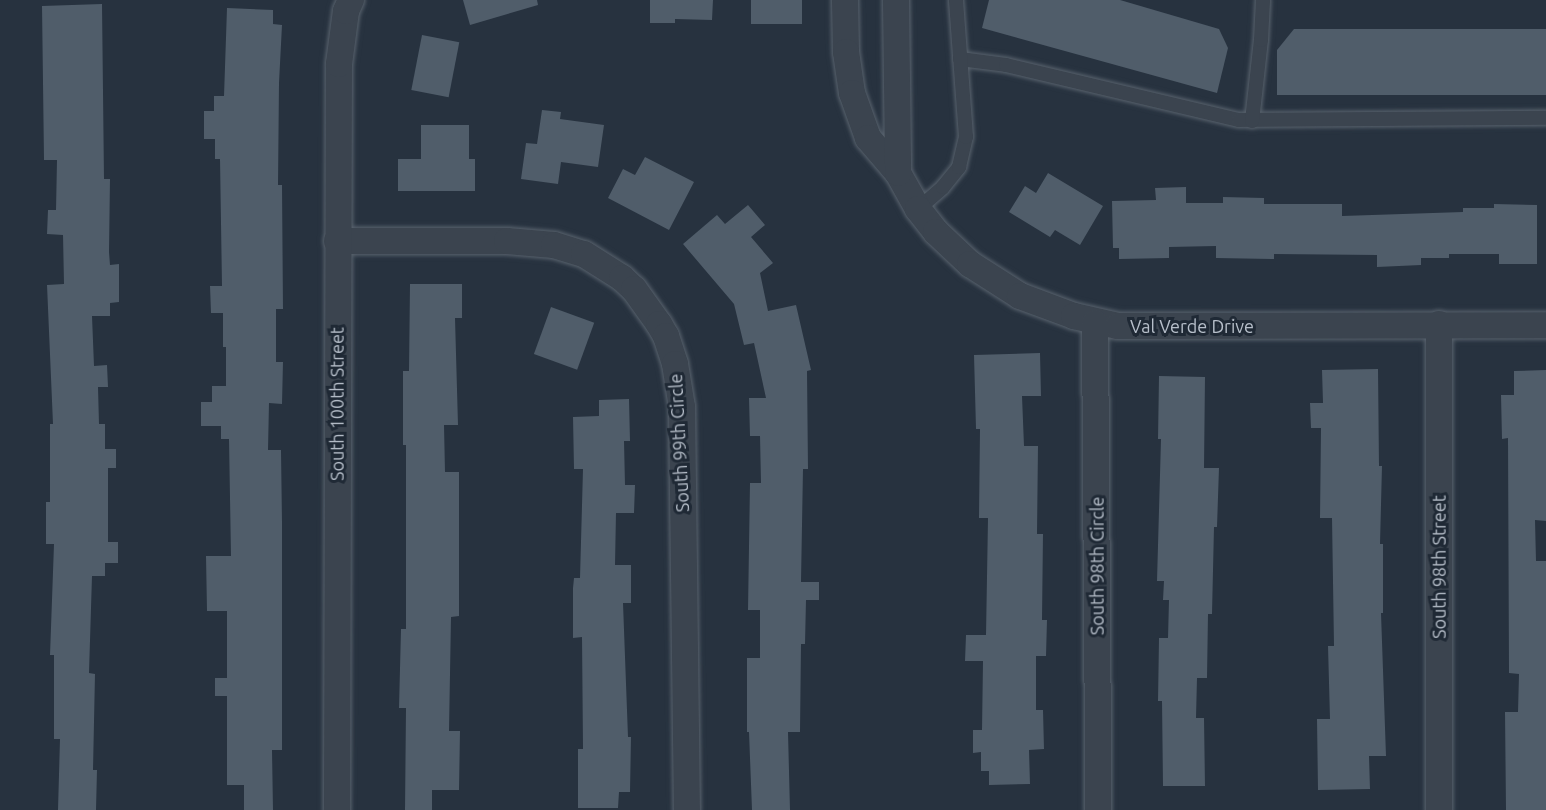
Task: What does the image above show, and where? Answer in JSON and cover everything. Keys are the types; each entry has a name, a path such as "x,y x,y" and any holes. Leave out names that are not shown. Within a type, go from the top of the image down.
{"street":[{"name":"South 100th Street","path":"337,810 339,64 346,11 351,0"},
{"name":"Val Verde Drive","path":"844,0 846,52 852,93 868,138 898,173 918,209 953,249 987,277 1038,304 1095,323 1139,326 1546,325"},
{"name":"Val Verde Drive","path":"896,0 898,173"},
{"name":"South 99th Circle","path":"337,241 524,241 554,245 584,254 616,273 634,289 659,324 672,350 679,379 682,407 687,810"},
{"name":"South 98th Circle","path":"1095,323 1098,810"},
{"name":"South 98th Street","path":"1439,324 1439,810"}],"lane":[{"path":"918,209 943,187 958,167 966,137 956,0"},
{"path":"1252,121 1263,0"},
{"path":"960,59 1006,65 1159,102 1252,121 1546,118"}],"building":[{"path":"463,0 537,0 538,5 470,25"},
{"path":"650,0 713,0 712,20 675,19 675,23 650,23"},
{"path":"751,0 802,0 802,24 751,24"},
{"path":"989,0 1120,0 1219,29 1228,48 1217,93 982,28"},
{"path":"102,4 104,179 110,179 109,252 110,265 119,264 119,302 110,303 110,316 92,316 94,366 107,365 108,387 98,387 99,424 105,424 105,449 116,449 116,468 108,468 108,542 118,542 118,563 105,563 105,576 92,576 89,673 95,674 93,770 97,770 96,810 58,810 60,739 54,739 54,655 50,655 54,544 46,544 46,502 50,502 50,424 53,424 47,285 64,284 63,235 47,234 48,210 56,210 57,160 44,160 42,6"},
{"path":"227,8 273,10 273,24 282,25 278,185 282,185 283,309 276,309 276,362 283,362 282,404 269,403 268,450 281,450 282,522 282,750 272,750 273,810 244,810 244,785 227,785 227,696 215,696 215,678 227,678 227,611 207,611 206,556 231,556 229,439 221,439 221,426 201,426 201,402 212,402 212,386 226,386 223,313 211,313 210,286 222,286 220,159 215,159 215,139 204,139 204,111 214,111 214,96 224,96"},
{"path":"1294,29 1546,29 1546,95 1277,95 1277,50"},
{"path":"422,35 459,42 449,97 411,90"},
{"path":"542,110 561,112 560,119 604,125 598,167 561,162 558,184 521,179 526,143 537,144"},
{"path":"421,125 469,125 469,159 475,159 475,191 398,191 398,159 421,159"},
{"path":"645,157 694,182 669,230 608,198 623,169 635,175"},
{"path":"1048,173 1103,206 1080,245 1055,230 1050,237 1009,212 1025,186 1036,193"},
{"path":"1186,187 1186,203 1223,203 1223,197 1264,198 1264,204 1342,204 1342,216 1463,212 1463,208 1494,208 1494,204 1537,205 1537,264 1499,264 1499,254 1449,254 1449,258 1421,258 1421,265 1377,267 1377,255 1274,254 1274,259 1216,258 1216,246 1169,247 1169,258 1119,259 1119,248 1113,248 1112,201 1156,200 1155,188"},
{"path":"748,205 765,225 751,237 773,263 760,273 768,311 796,305 811,370 807,371 808,469 803,469 801,582 819,582 819,600 806,600 805,644 801,644 800,732 788,732 790,810 752,810 749,732 747,732 747,658 760,658 760,610 748,610 750,483 761,483 760,436 750,436 749,398 766,398 754,343 744,345 734,304 683,244 717,215 725,224"},
{"path":"410,284 462,284 462,318 455,318 458,425 444,425 445,472 459,472 459,616 451,617 449,731 460,731 459,790 432,790 432,810 405,810 406,708 399,708 401,629 406,629 406,445 403,445 403,371 409,371"},
{"path":"551,307 594,323 577,370 534,354"},
{"path":"1040,353 1041,396 1022,396 1024,446 1038,446 1037,534 1043,534 1042,620 1047,620 1046,656 1036,656 1036,710 1043,710 1044,749 1029,750 1030,784 989,785 989,771 981,771 981,752 973,753 973,730 982,730 983,661 965,661 966,635 986,635 988,518 979,518 980,429 976,429 974,355"},
{"path":"1378,369 1379,466 1382,466 1380,544 1383,544 1383,613 1381,613 1386,756 1369,756 1370,789 1318,790 1317,719 1330,719 1328,646 1334,646 1332,518 1320,518 1321,428 1311,428 1310,403 1323,403 1322,370"},
{"path":"1546,370 1546,521 1535,520 1536,561 1546,561 1546,810 1506,810 1505,712 1518,712 1519,674 1509,673 1508,438 1502,439 1501,395 1514,395 1514,371"},
{"path":"1159,376 1205,377 1204,468 1219,468 1217,527 1214,527 1212,614 1208,614 1207,678 1197,678 1196,718 1204,718 1205,786 1163,786 1162,701 1158,701 1159,638 1168,638 1169,600 1163,600 1164,581 1157,581 1161,439 1158,439"},
{"path":"629,399 630,441 624,441 625,485 635,485 634,513 616,513 615,565 631,565 631,603 623,603 628,737 631,737 630,792 619,792 618,808 578,808 578,749 583,749 582,637 573,638 573,588 574,578 580,578 583,469 574,469 573,417 599,416 599,400"}]}
